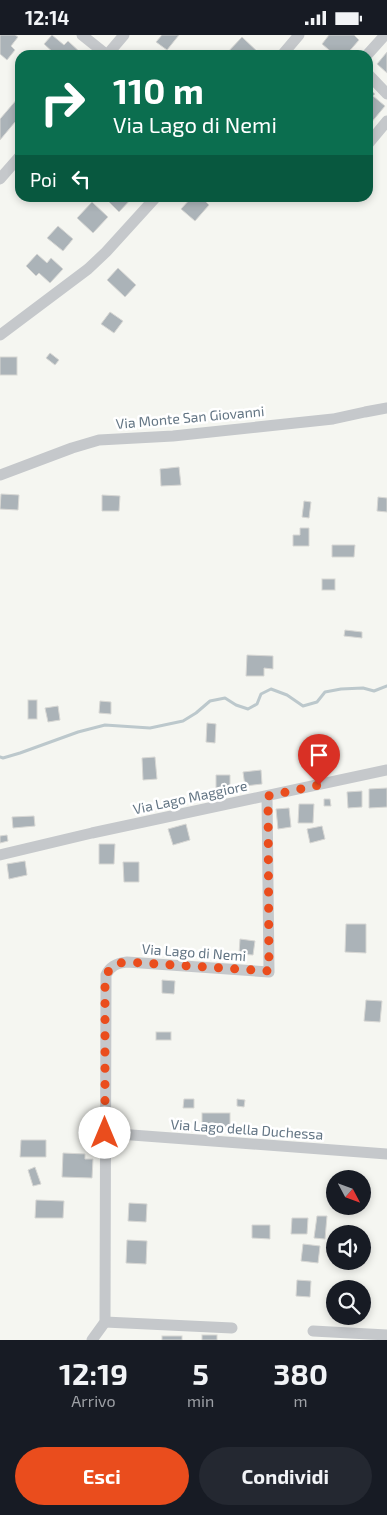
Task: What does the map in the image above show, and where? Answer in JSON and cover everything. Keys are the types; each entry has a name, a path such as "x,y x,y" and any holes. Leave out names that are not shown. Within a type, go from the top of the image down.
{"street":[{"path":"82,35 101,50"},
{"path":"111,50 124,35"},
{"path":"286,50 299,35"},
{"path":"372,50 385,35"},
{"path":"373,79 387,94"},
{"path":"373,136 387,121"},
{"path":"0,179 15,162"},
{"path":"0,335 88,269 151,202"},
{"name":"Via Monte San Giovanni","path":"0,475 99,440 173,436 333,419 387,409"},
{"name":"Via Lago Maggiore","path":"0,855 92,833 387,770"},
{"name":"Via Lago di Nemi","path":"105,1322 106,975 116,964 127,962 269,971 268,796"},
{"name":"Via Lago della Duchessa","path":"105,1133 387,1154"},
{"path":"92,1340 105,1322 232,1327"},
{"path":"313,1331 387,1335"}],"building":[{"path":"0,35 15,35 18,37 11,46 15,50 7,60 0,54"},
{"path":"52,35 64,45 68,41 78,50 51,50 44,44"},
{"path":"162,35 179,35 167,50 156,42"},
{"path":"329,35 354,35 359,40 350,50 329,50 322,44"},
{"path":"242,37 256,50 230,50"},
{"path":"387,52 387,73 377,64"},
{"path":"373,96 385,106 373,120"},
{"path":"15,102 15,122 0,140 0,119"},
{"path":"92,202 108,217 93,233 77,218"},
{"path":"109,202 128,202 119,212"},
{"path":"187,202 206,202 209,205 195,221 181,209"},
{"path":"58,226 73,239 63,251 47,238"},
{"path":"37,254 47,263 51,258 63,269 50,283 39,273 36,276 26,266"},
{"path":"118,268 136,285 125,297 107,280"},
{"path":"110,312 123,321 114,333 101,324"},
{"path":"50,353 59,360 55,365 46,358"},
{"path":"0,357 17,357 17,375 0,375"},
{"path":"179,467 181,485 161,486 160,469"},
{"path":"1,494 19,495 18,510 0,509"},
{"path":"102,495 120,496 119,511 102,511"},
{"path":"378,497 387,498 387,512 377,511"},
{"path":"304,501 311,502 309,518 302,517"},
{"path":"300,528 309,528 309,546 293,546 293,535 300,535"},
{"path":"332,545 355,545 354,557 332,557"},
{"path":"322,579 335,579 335,590 322,590"},
{"path":"345,630 362,632 362,638 344,636"},
{"path":"247,655 273,656 273,669 264,668 264,676 246,676"},
{"path":"28,700 37,700 37,719 28,719"},
{"path":"100,701 111,702 111,714 99,713"},
{"path":"58,706 60,720 48,722 45,708"},
{"path":"207,723 216,724 215,743 206,742"},
{"path":"155,757 157,779 143,780 142,758"},
{"path":"261,770 262,784 245,786 243,772"},
{"path":"216,775 230,775 230,788 216,789"},
{"path":"387,788 387,807 369,808 369,789"},
{"path":"362,791 362,807 348,808 347,792"},
{"path":"324,799 330,799 331,806 324,806"},
{"path":"299,804 314,804 313,823 298,823"},
{"path":"289,808 291,827 278,829 276,809"},
{"path":"34,816 35,826 13,828 12,817"},
{"path":"186,824 190,840 173,845 168,829"},
{"path":"322,826 325,839 310,843 307,829"},
{"path":"7,835 8,841 0,843 0,836"},
{"path":"99,844 115,844 114,864 99,864"},
{"path":"25,861 27,875 9,879 7,864"},
{"path":"123,862 139,862 139,882 124,882"},
{"path":"346,924 366,924 366,953 345,952"},
{"path":"240,939 255,941 253,955 239,954"},
{"path":"162,980 175,981 174,994 162,993"},
{"path":"366,1000 382,1001 380,1022 364,1021"},
{"path":"156,1032 171,1032 171,1040 156,1040"},
{"path":"184,1099 194,1099 194,1108 183,1108"},
{"path":"237,1099 245,1100 244,1107 237,1106"},
{"path":"202,1113 230,1113 230,1127 202,1127"},
{"path":"21,1140 46,1140 46,1157 20,1157"},
{"path":"63,1153 85,1154 85,1159 93,1159 92,1178 62,1177"},
{"path":"35,1167 41,1184 33,1186 28,1170"},
{"path":"36,1200 64,1201 63,1218 35,1218"},
{"path":"129,1203 147,1204 146,1222 128,1221"},
{"path":"317,1216 327,1216 325,1239 314,1238"},
{"path":"292,1218 308,1218 307,1234 291,1234"},
{"path":"252,1225 270,1225 270,1239 252,1238"},
{"path":"127,1240 147,1241 146,1264 126,1263"},
{"path":"303,1244 320,1246 318,1263 301,1261"},
{"path":"297,1280 311,1281 310,1297 296,1296"},
{"path":"202,1335 217,1335 217,1340 202,1340"},
{"path":"162,1336 182,1336 182,1340 162,1340"}],"waterway":[{"path":"0,757 3,758 20,753 78,732 105,725 150,728 183,721 210,701 225,698 236,705 248,709 257,704 261,694 271,689 287,695 303,706 317,702 325,692 363,688 374,691 387,686"}],"route":[{"path":"105,1133 105,981 108,971 116,964 127,962 269,971 268,796 319,785"}]}
